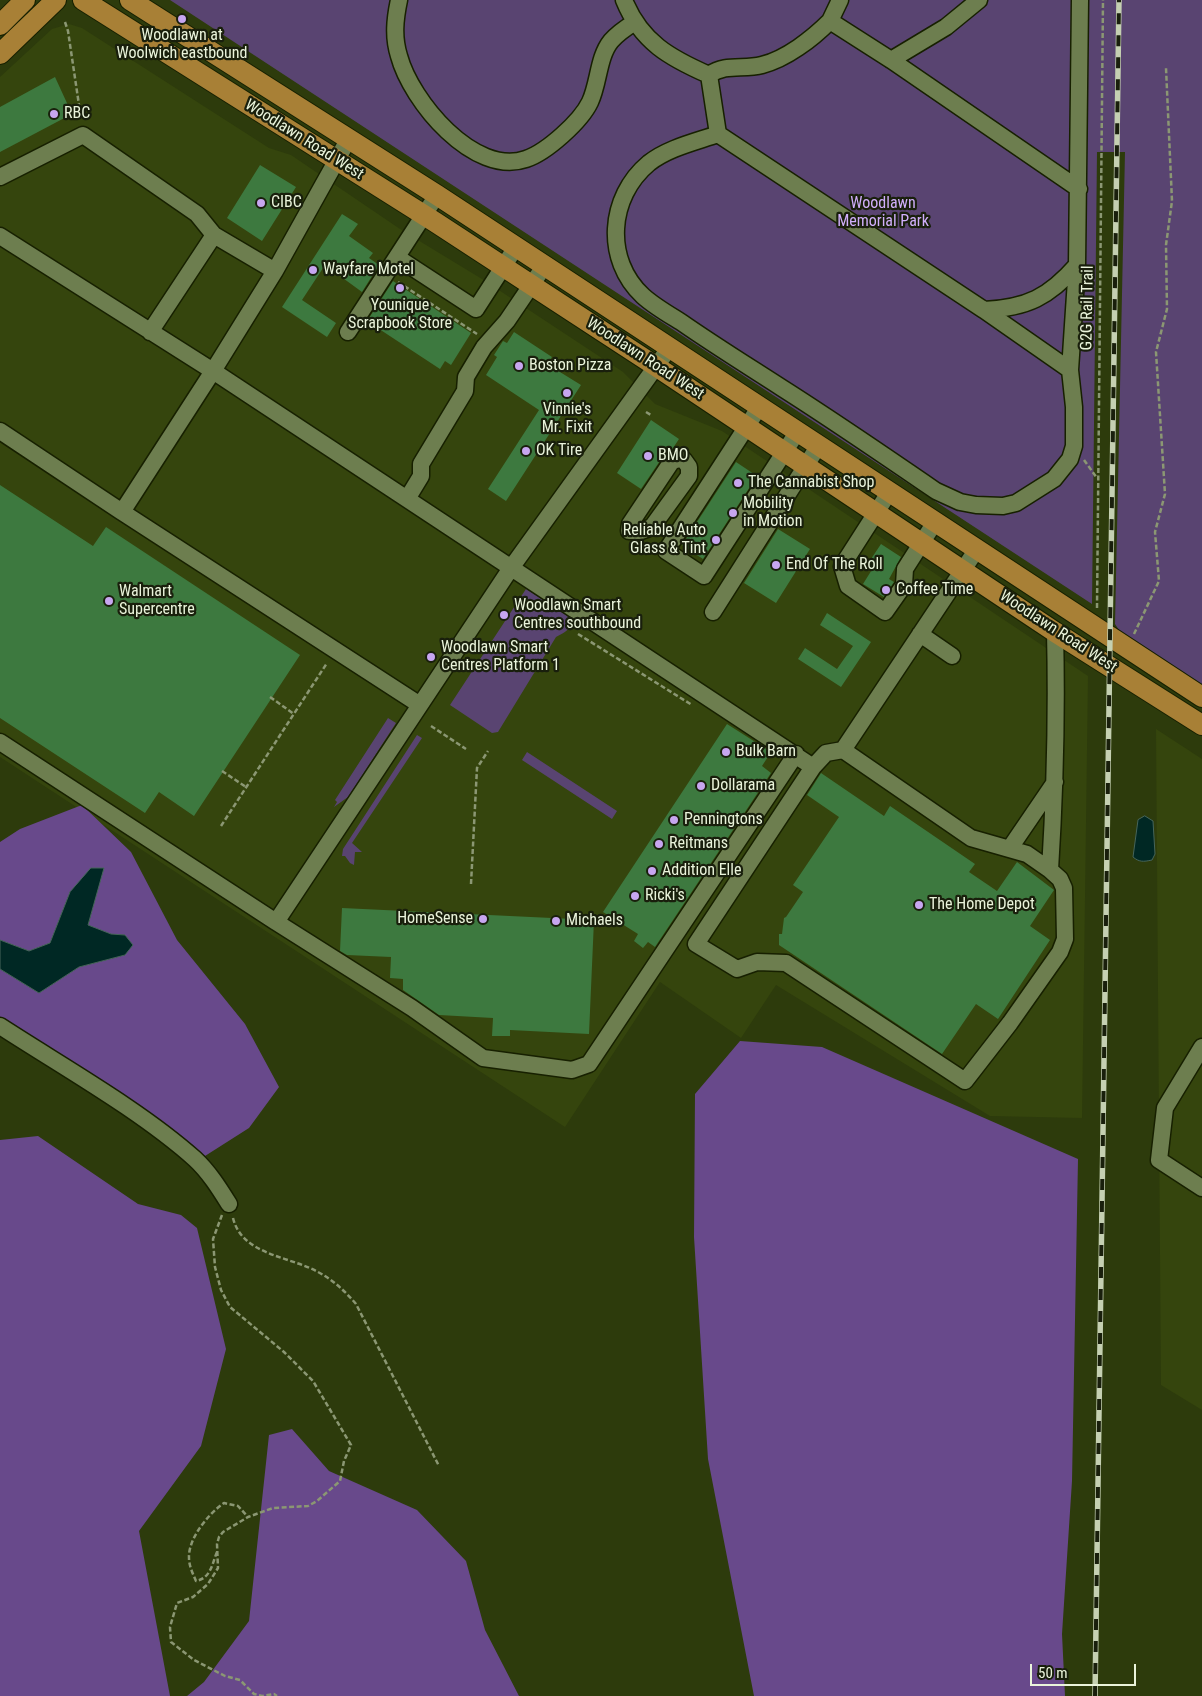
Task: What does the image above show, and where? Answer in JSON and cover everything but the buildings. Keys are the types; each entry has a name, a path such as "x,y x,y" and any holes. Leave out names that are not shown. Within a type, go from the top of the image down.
{"main road":[{"path":"0,25 25,0"},
{"path":"0,54 56,0"},
{"name":"Woodlawn Road West","path":"83,0 503,267 748,426 1055,632 1202,725"},
{"name":"Woodlawn Road West","path":"130,0 516,246 1202,697"}],"lane":[{"path":"398,0 395,30 399,56 404,71 420,96 435,118 464,146 486,158 506,162 518,162 538,154 578,118 590,101 610,42 634,22"},
{"path":"624,0 634,22 647,37 670,57 709,74 728,66 762,65 800,45 816,35 830,21 840,0"},
{"path":"891,60 946,27 979,0"},
{"path":"718,134 664,153 649,163 625,190 615,225 619,256 629,278 637,289 644,297 697,334 936,490 960,502 976,505 1003,506 1016,503 1044,487 1063,469 1074,446 1074,407 1070,370 1077,265 1080,0"},
{"path":"830,21 891,60 1078,189"},
{"path":"709,74 718,134 984,310 1070,370"},
{"path":"0,177 83,135 197,214 214,235 275,271"},
{"path":"122,512 275,271 348,140"},
{"path":"348,332 398,258 437,195"},
{"path":"150,332 214,235"},
{"path":"0,236 213,371 813,767"},
{"path":"398,258 476,309 516,246"},
{"path":"406,499 421,476 421,464 465,391 466,377 484,346 507,321 545,265"},
{"path":"984,310 1020,306 1035,301 1049,293 1077,265"},
{"path":"276,922 512,568 670,347"},
{"path":"760,406 666,551 704,576 798,431"},
{"path":"0,431 420,706"},
{"path":"713,612 819,445"},
{"path":"890,491 842,566 848,586 885,612 904,585 906,569 934,522"},
{"path":"843,750 977,549"},
{"path":"1050,870 1056,780 1057,685 1055,632"},
{"path":"920,634 952,656"},
{"path":"0,742 276,922 412,1008 483,1058 572,1070 589,1064 796,754"},
{"path":"843,750 971,838 1027,854 1060,879 1064,888 1066,939 1060,952 1010,1023 965,1081 786,963 765,961 747,964 737,969 696,944 813,767 826,753 843,750"},
{"path":"1010,848 1056,780"},
{"path":"0,1026 163,1134 196,1160 215,1181 229,1204"},
{"path":"1202,1047 1165,1108 1159,1160 1202,1188"}],"path":[{"name":"G2G Rail Trail","path":"1096,617 1103,0"},
{"path":"65,22 79,106"},
{"path":"1134,635 1158,581 1154,532 1165,494 1156,352 1167,309 1166,245 1172,201 1166,68"},
{"path":"392,278 479,335"},
{"path":"646,412 650,415"},
{"path":"578,634 690,706 694,705"},
{"path":"220,826 327,663"},
{"path":"270,697 294,714"},
{"path":"431,726 466,749"},
{"path":"471,884 477,768 488,751"},
{"path":"222,771 246,787"},
{"path":"229,1204 234,1223 241,1237 256,1248 317,1271 343,1289 356,1304 439,1466"},
{"path":"229,1204 222,1215 213,1239 221,1290 230,1307 284,1352 313,1381 351,1445 340,1481 317,1501 308,1506 273,1508 248,1517 219,1536 218,1568 208,1584 193,1597 178,1603 170,1627 171,1642 181,1652 194,1660 225,1676 240,1680 254,1694 262,1696 274,1694 277,1696"},
{"path":"218,1550 209,1573 206,1577 196,1581 189,1556 195,1537 201,1527 224,1503 242,1508 248,1517"}],"shaded area":[{"path":"69,24 82,28 269,148 291,155 403,231 482,279 623,372 655,404 722,431 1088,676 1082,1118 990,1116 776,985 741,1038 660,982 565,1127 0,757 0,77 52,29"},
{"path":"1156,729 1202,759 1202,1410 1161,1385"},
{"path":"82,805 131,852 177,940 245,1024 279,1087 249,1128 205,1156 0,1017 0,969 39,993 79,967 125,955 125,935 111,934 88,926 103,868 70,892 50,943 29,951 0,940 0,842 20,829"},
{"path":"740,1041 822,1047 1078,1159 1072,1481 1062,1634 1065,1696 754,1696 708,1459 694,1237 695,1094"},
{"path":"38,1136 138,1204 181,1215 197,1228 226,1349 201,1446 139,1531 170,1696 0,1696 0,1140"},
{"path":"292,1429 329,1471 417,1510 466,1561 485,1630 519,1696 187,1696 204,1682 249,1621 269,1435"}],"green space":[{"name":"Woodlawn Memorial Park","path":"170,0 1202,0 1202,686 1121,633 1115,624 1125,152 1097,152 1092,604"},
{"path":"526,589 566,615 571,620 570,627 556,637 498,732 492,733 450,705"},
{"path":"388,718 396,723 348,797 334,807 337,802 335,800"},
{"path":"417,735 422,738 352,843 362,852 355,852 354,865 350,863 345,856 342,856 343,849"},
{"path":"527,752 617,811 612,819 522,760"}],"water":[{"path":"1145,816 1153,821 1155,854 1152,860 1141,861 1133,857 1138,820"},
{"path":"91,868 104,868 88,925 111,934 125,935 133,945 125,955 79,967 39,993 0,969 0,940 29,951 50,943 70,892"}],"railway":[{"path":"1095,1696 1119,0"}],"place":[{"name":"Woodlawn at Woolwich eastbound","path":"182,19"},
{"name":"RBC","path":"54,114"},
{"name":"CIBC","path":"261,203"},
{"name":"Wayfare Motel","path":"313,270"},
{"name":"Younique Scrapbook Store","path":"400,288"},
{"name":"Boston Pizza","path":"519,366"},
{"name":"Vinnie's Mr. Fixit","path":"567,393"},
{"name":"OK Tire","path":"526,451"},
{"name":"BMO","path":"648,456"},
{"name":"The Cannabist Shop","path":"738,483"},
{"name":"Mobility in Motion","path":"733,513"},
{"name":"Reliable Auto Glass & Tint","path":"716,540"},
{"name":"End Of The Roll","path":"776,565"},
{"name":"Coffee Time","path":"886,590"},
{"name":"Walmart Supercentre","path":"109,601"},
{"name":"Woodlawn Smart Centres southbound","path":"504,615"},
{"name":"Woodlawn Smart Centres Platform 1","path":"431,657"},
{"name":"Bulk Barn","path":"726,752"},
{"name":"Dollarama","path":"701,786"},
{"name":"Penningtons","path":"674,820"},
{"name":"Reitmans","path":"659,844"},
{"name":"Addition Elle","path":"652,871"},
{"name":"Ricki's","path":"635,896"},
{"name":"The Home Depot","path":"919,905"},
{"name":"HomeSense","path":"483,919"},
{"name":"Michaels","path":"556,921"}]}
